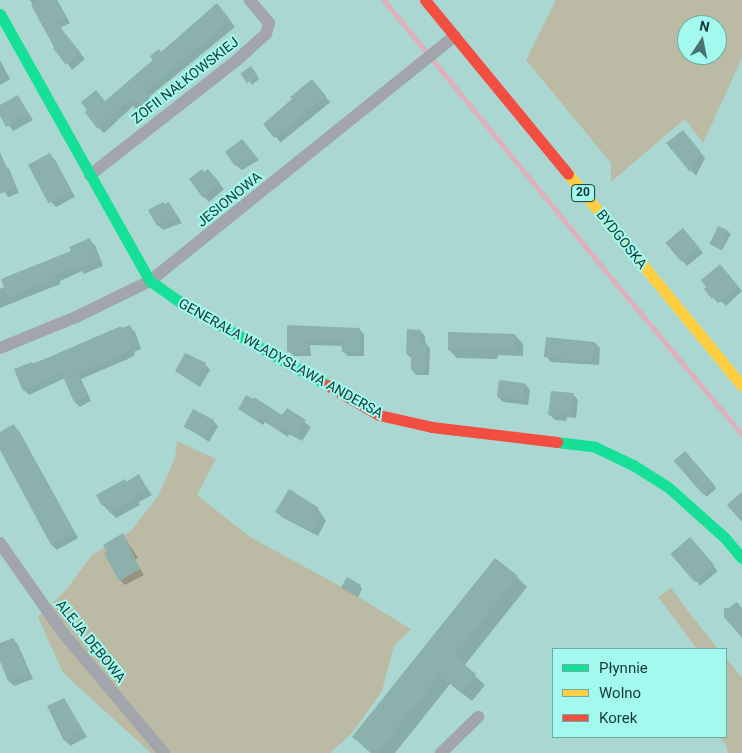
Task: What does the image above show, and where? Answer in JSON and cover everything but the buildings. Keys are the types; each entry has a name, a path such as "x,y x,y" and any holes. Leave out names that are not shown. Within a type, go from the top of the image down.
{"street":[{"name":"ZOFII NAŁKOWSKIEJ","path":"90,175 237,60 266,34 269,23 250,0"},
{"name":"BYDGOSKA","path":"425,0 742,386"},
{"name":"GENERAŁA WŁADYSŁAWA ANDERSA","path":"0,14 150,281 186,306 379,415 432,428 595,447 633,465 668,487 725,538 742,558"},
{"name":"JESIONOWA","path":"0,348 76,317 150,281 454,36"},
{"name":"ALEJA DĘBOWA","path":"0,543 63,633 164,753"},
{"path":"441,753 478,717"}],"green space":[{"path":"556,0 742,0 742,58 703,143 685,119 611,182 611,163 526,60"},
{"path":"177,441 216,459 197,495 250,537 340,586 411,629 394,646 382,691 352,733 330,753 151,753 63,673 38,617 66,590 92,555 131,531 158,496 175,458"},
{"path":"671,588 717,648 696,648 658,597"},
{"path":"727,659 742,678 742,753 728,753 726,744 720,738 727,738"}],"waterway":[{"path":"384,0 742,434"}],"traffic: fast":[{"path":"0,14 150,281 186,306 327,385"},
{"path":"557,442 595,447 633,465 668,487 725,538 742,558"}],"traffic: slow":[{"path":"568,174 742,386"}],"traffic: jam":[{"path":"425,0 568,174"},
{"path":"327,385 379,415 432,427 557,442"}]}
